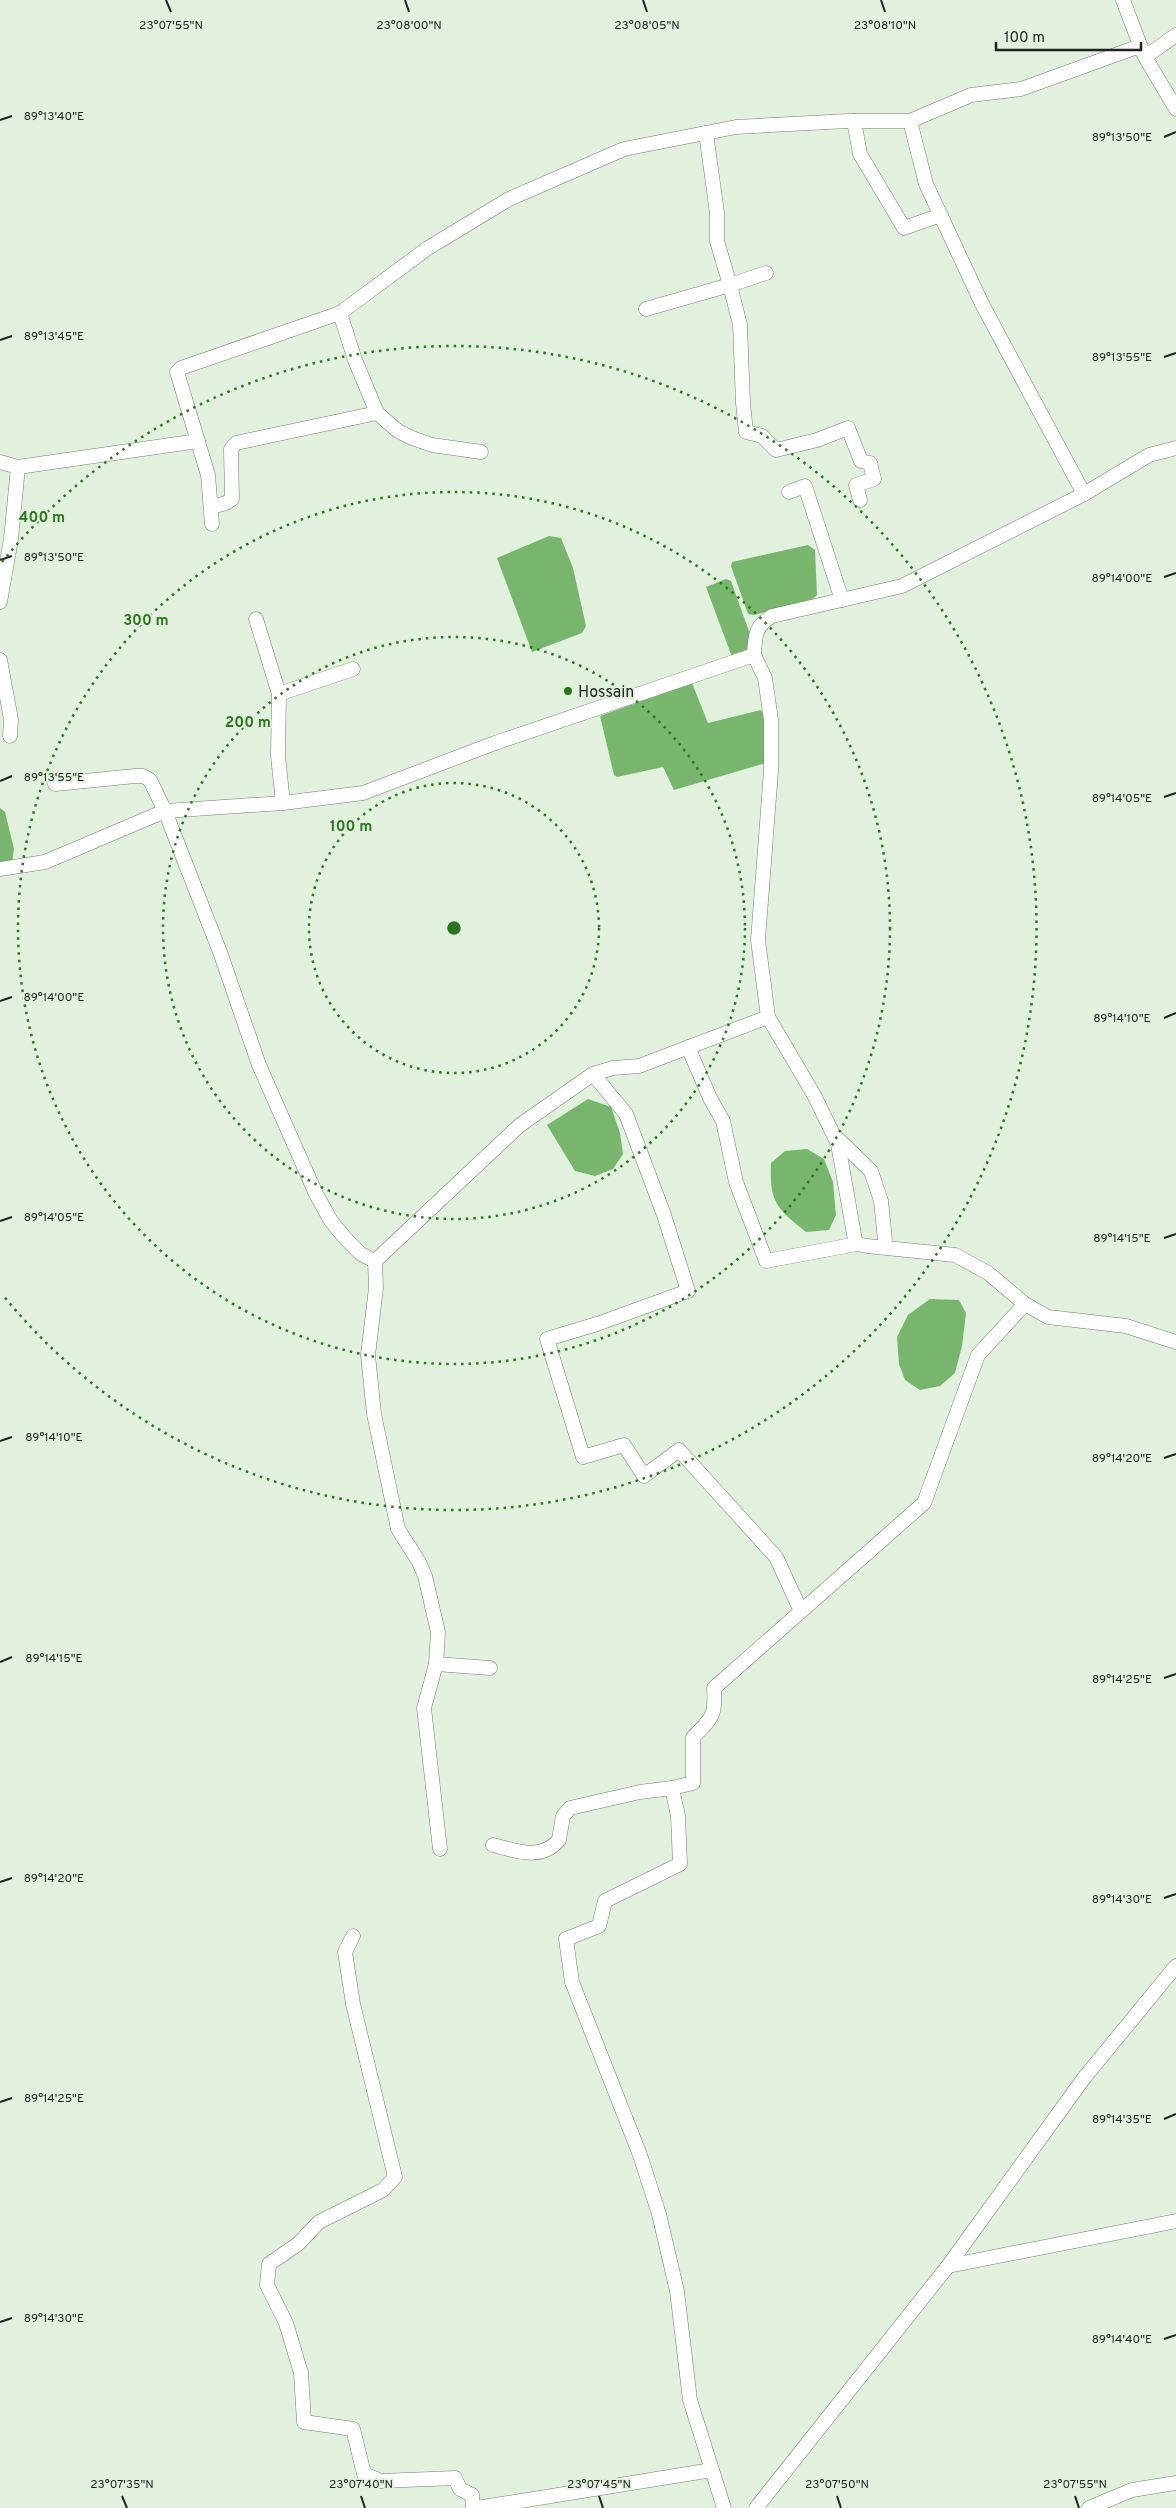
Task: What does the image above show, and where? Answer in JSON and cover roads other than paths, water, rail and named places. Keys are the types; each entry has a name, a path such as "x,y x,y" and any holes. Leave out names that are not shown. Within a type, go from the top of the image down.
{"street":[{"path":"1123,0 1142,51 1176,109"},
{"path":"212,524 208,476 177,372 340,312 428,248 509,199 624,149 736,127 854,120 910,121 971,95 1021,89 1142,51 1176,35"},
{"path":"854,120 860,154 904,228 941,215"},
{"path":"910,121 926,184 982,304 1084,494"},
{"path":"706,132 717,213 717,241 740,325 746,432 762,436 776,450 817,440 848,428 861,461 870,463 874,479 856,485 860,500"},
{"path":"646,309 766,273"},
{"path":"340,312 354,360 377,413 398,431 412,438 432,445 481,452"},
{"path":"211,507 226,503 232,499 231,449 236,443 377,413"},
{"path":"0,462 18,467 198,441"},
{"path":"857,1244 853,1235 838,1144 814,1095 768,1017 758,940 771,770 771,720 765,678 754,655 755,638 760,623 772,616 902,586 1084,494 1149,455 1176,448"},
{"path":"0,602 11,539 18,467"},
{"path":"789,492 805,486 842,600"},
{"path":"256,619 279,694 278,756 283,803"},
{"path":"0,868 45,862 165,811 283,803 363,793 494,744 754,655"},
{"path":"0,660 11,719 10,736"},
{"path":"279,694 353,669"},
{"path":"55,784 143,776 150,780 165,811 220,952 258,1066 316,1194 331,1221 345,1238 361,1254 375,1261"},
{"path":"440,1850 424,1708 436,1664 438,1632 425,1576 419,1562 398,1529 374,1414 368,1355 374,1316 375,1261 520,1125 593,1074 613,1068 639,1066 768,1017"},
{"path":"688,1047 710,1098 723,1121 736,1182 766,1261 857,1244 955,1255 988,1273 1025,1304 1048,1317 1126,1326 1176,1342"},
{"path":"593,1074 626,1114 664,1215 688,1291 597,1324 547,1339 583,1457 624,1445 644,1476 679,1450 776,1557 800,1609"},
{"path":"833,1134 871,1171 882,1201 885,1240"},
{"path":"493,1845 526,1854 546,1850 559,1840 563,1816 570,1808 640,1792 693,1783 693,1736 711,1720 716,1707 714,1688 924,1503 978,1355 1025,1304"},
{"path":"436,1664 490,1668"},
{"path":"672,1788 678,1816 680,1864 604,1901 599,1926 566,1939 572,1982 640,2155 659,2214 677,2291 690,2400 724,2508"},
{"path":"353,1936 345,1952 353,2004 395,2177 383,2190 319,2222 298,2244 269,2264 267,2285 286,2323 301,2373 304,2422 352,2429 364,2474 381,2481 455,2478 460,2489 472,2495 473,2508"},
{"path":"756,2508 948,2266 1084,2078 1176,1966"},
{"path":"948,2266 1176,2221"},
{"path":"477,2508 712,2470"},
{"path":"1089,2508 1132,2490 1176,2482"}],"place":[{"name":"Hossain","path":"568,691"}]}
